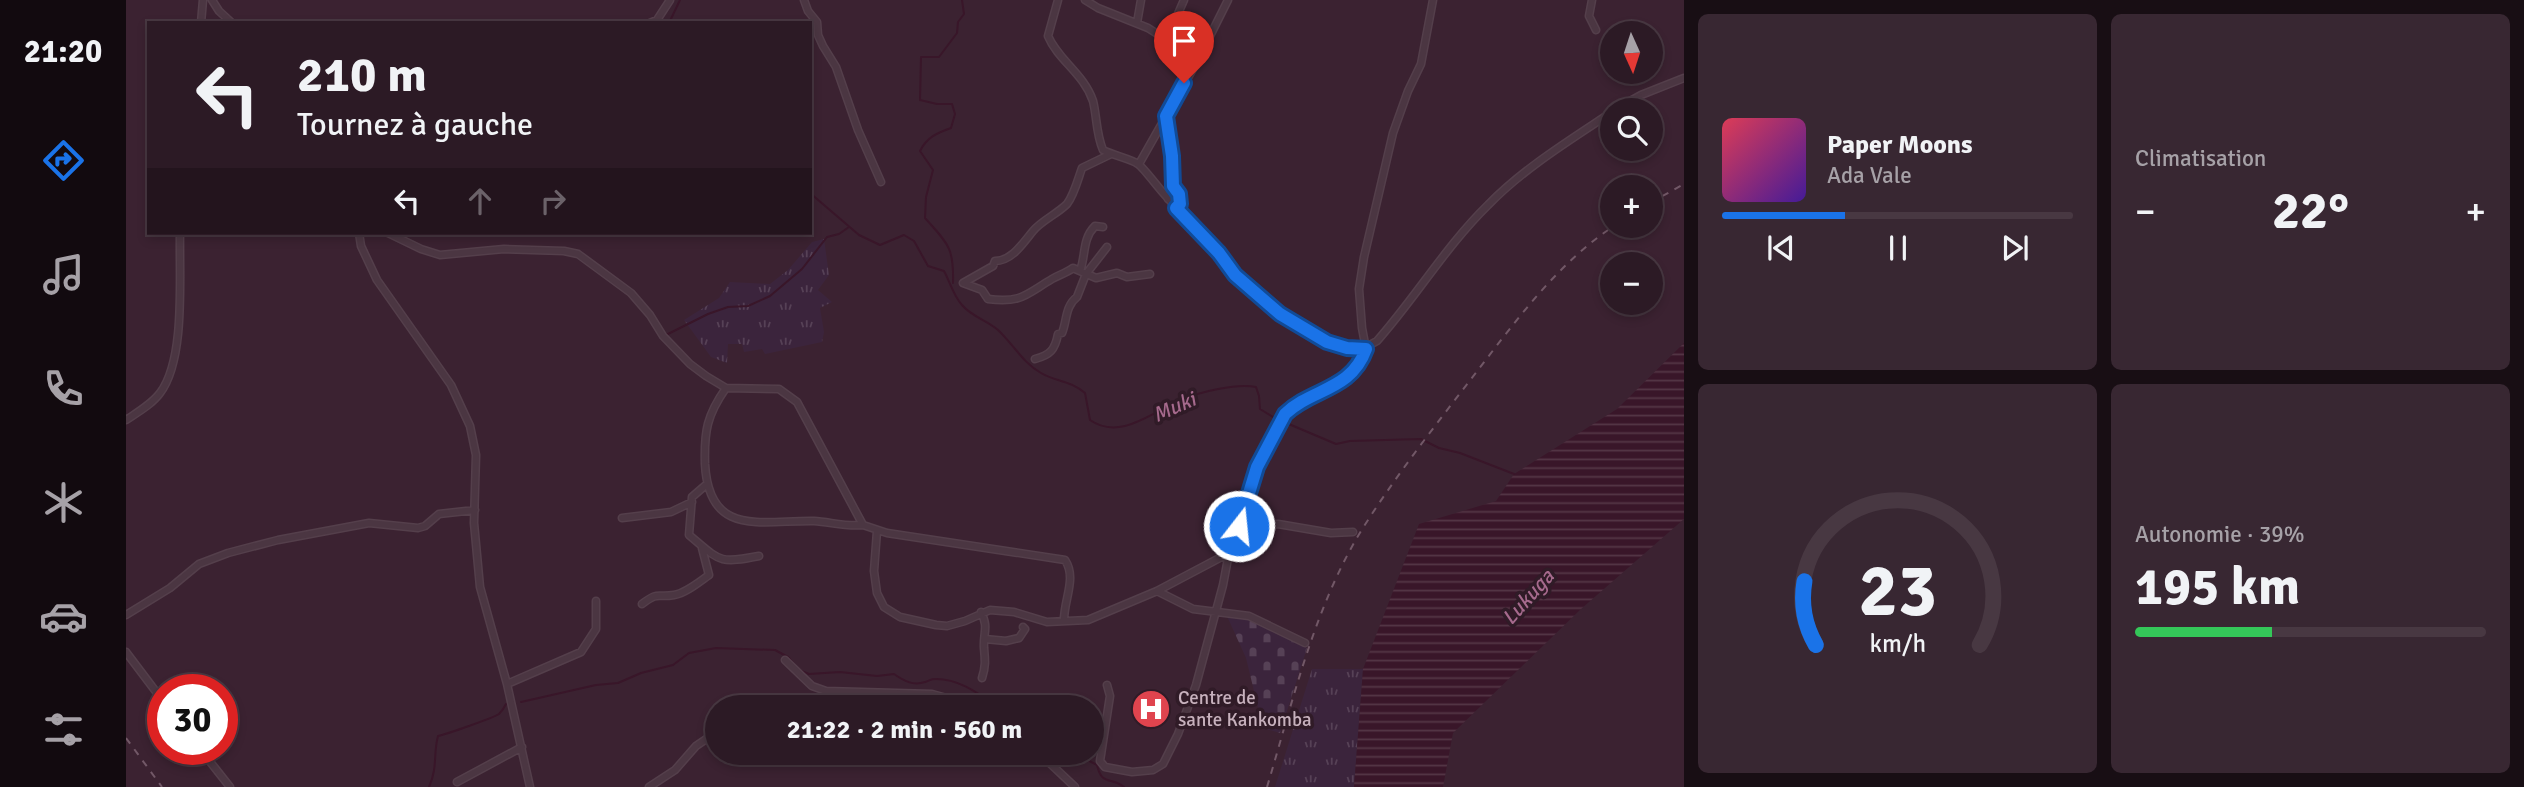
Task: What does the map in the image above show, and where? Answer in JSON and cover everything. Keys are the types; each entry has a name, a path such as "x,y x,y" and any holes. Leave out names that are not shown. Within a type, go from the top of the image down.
{"street":[{"path":"201,21 203,0"},
{"path":"212,0 219,12 230,21"},
{"path":"654,21 670,0"},
{"path":"804,0 817,22 818,35 836,67 858,131 881,182"},
{"path":"1058,0 1048,36 1055,49 1074,69 1092,98 1103,150 1139,164 1219,253 1235,275 1280,314 1327,342 1347,348 1366,349"},
{"path":"1085,0 1137,23 1198,60"},
{"path":"1137,23 1141,0"},
{"path":"1167,39 1184,0"},
{"path":"1139,164 1198,60 1228,0"},
{"path":"1366,349 1359,289 1364,257 1393,133 1421,64 1433,0"},
{"path":"1592,0 1590,16 1596,30"},
{"path":"1636,98 1684,78"},
{"path":"1166,116 1173,186 1168,199"},
{"path":"1107,685 1110,696 1100,761 1105,767 1132,772 1153,770 1163,764 1178,734 1196,685 1229,553 1257,467 1285,414 1298,404 1343,381 1356,367 1366,349 1393,324 1447,251 1488,205 1515,180 1600,120"},
{"path":"1111,154 1082,168 1069,202 1034,229 1013,253 995,261 993,266 963,283 982,290 988,299 1021,300 1073,268 1096,278 1117,273 1127,278 1150,274"},
{"path":"1173,186 1179,194 1180,204 1176,208"},
{"path":"1035,359 1048,355 1056,345 1073,300 1077,298 1083,272 1085,241 1095,226 1103,227"},
{"path":"126,420 159,394 171,375 178,328 180,235"},
{"path":"359,235 361,246 377,280 452,385 470,426 476,455 475,510 480,587 507,684 530,787"},
{"path":"392,235 440,255 504,249 578,254 631,293 650,315 663,336 690,364 726,388 779,389 797,402 863,525"},
{"path":"1083,272 1107,247"},
{"path":"726,388 709,412 706,424 708,491 725,515 737,521 813,521 863,525 877,531 1065,560 1072,575 1064,604 1064,620"},
{"path":"707,484 692,497 689,535 712,556 732,561 759,556"},
{"path":"622,518 671,512 692,502"},
{"path":"126,615 170,588 199,564 228,553 278,540 369,523 418,528 425,526 439,514 475,510"},
{"path":"1239,526 1278,524 1331,533 1353,532"},
{"path":"877,531 873,571 877,593 884,607 901,617 947,626 990,610 1014,612 1047,622 1088,620 1157,591 1229,553"},
{"path":"642,604 654,595 674,595 682,592 709,575 702,547"},
{"path":"1157,591 1184,606 1249,616 1305,643"},
{"path":"507,684 581,652 591,641 596,629 596,601"},
{"path":"981,612 986,623 987,659 982,678"},
{"path":"985,639 1006,641 1019,638 1025,629 1023,627"},
{"path":"126,652 147,680"},
{"path":"785,660 813,686 827,691 936,695"},
{"path":"649,787 675,770 705,740"},
{"path":"457,782 522,747"},
{"path":"213,765 230,787"},
{"path":"1052,765 1075,787"}],"green space":[{"path":"824,239 829,275 818,290 832,302 820,308 824,332 822,342 765,354 762,349 744,352 742,344 728,344 727,363 711,357 684,320 719,298 730,282 770,284 788,270 812,242"},
{"path":"1227,616 1253,620 1307,648 1280,733 1263,728 1246,658"},
{"path":"1312,669 1363,669 1354,787 1275,787"}],"water":[{"name":"Lukuga","path":"1684,343 1684,519 1581,609 1453,733 1443,787 1354,787 1363,669 1419,524 1496,501 1514,474 1617,409"}],"waterway":[{"name":"Muki","path":"670,21 680,0"},
{"path":"953,283 951,253 925,218 926,197 933,170 920,151 933,136 951,128 955,114 952,104 920,100 921,57 939,57 957,33 958,22 964,14 962,0"},
{"name":"Muki","path":"812,195 859,235 880,245 904,235 914,241 928,266 944,271 957,298 966,309 998,330 1035,369 1085,393 1090,420 1101,426 1124,426 1189,397 1239,386 1256,387 1260,409 1278,420"},
{"path":"664,336 708,314 728,307 748,306 770,296 802,269 827,237 839,234 849,227"},
{"name":"Muki","path":"1284,422 1336,444 1350,441 1421,439 1514,474"},
{"path":"521,702 596,685 618,683 641,673 673,665 689,653 716,648 775,650 788,657 799,670 809,674 894,674 913,683 933,679 945,680 969,688 980,695"},
{"path":"429,787 438,736 495,716 506,704"},
{"path":"1097,765 1104,779 1124,787"}],"railway":[{"path":"1663,196 1684,184"},
{"path":"1267,787 1317,623 1361,531 1418,449 1524,311 1575,256 1600,236"},
{"path":"126,738 162,787"}],"place":[{"name":"Centre de sante Kankomba","path":"1151,709"}],"route":[{"path":"1184,83 1166,116 1174,170 1173,186 1179,194 1180,204 1176,208 1219,253 1235,275 1280,314 1327,342 1347,348 1366,349 1356,367 1343,381 1304,400 1285,414 1257,467 1239,526"}]}
